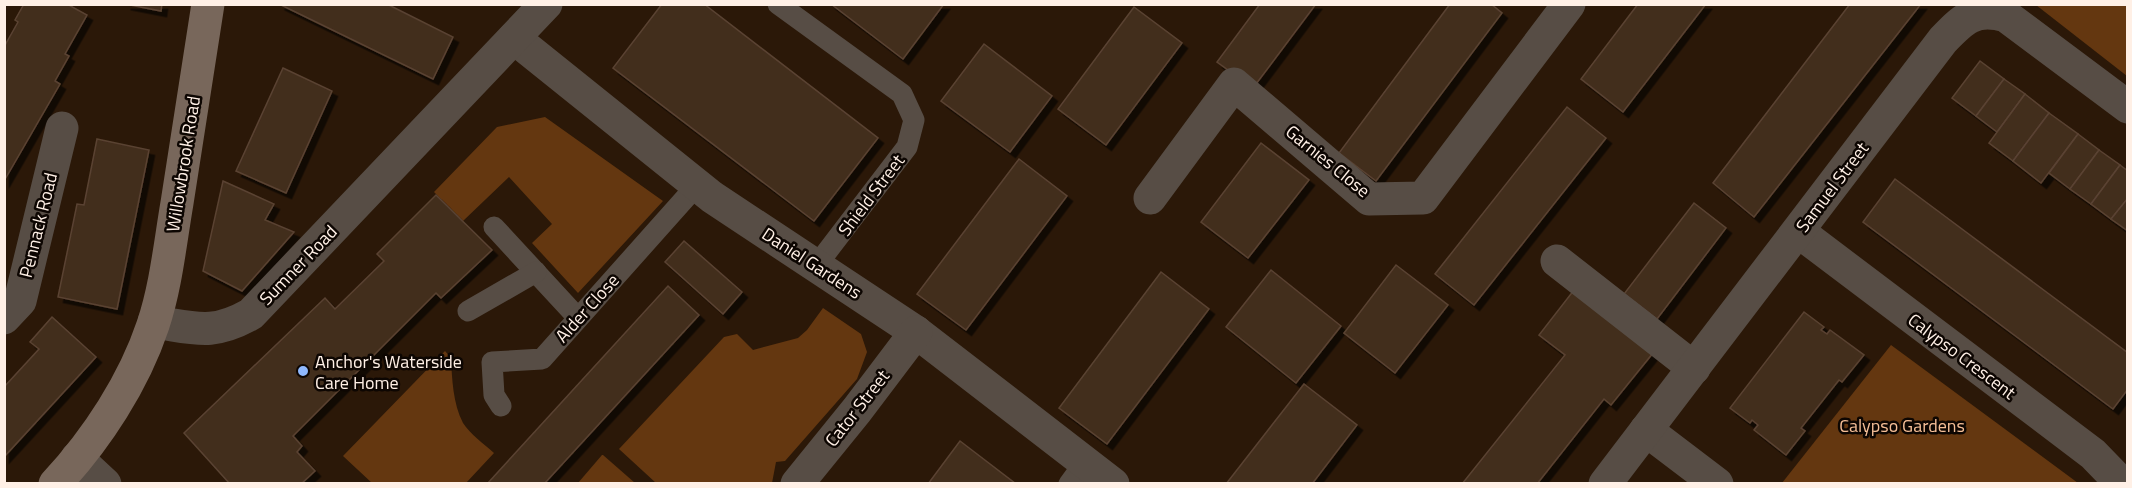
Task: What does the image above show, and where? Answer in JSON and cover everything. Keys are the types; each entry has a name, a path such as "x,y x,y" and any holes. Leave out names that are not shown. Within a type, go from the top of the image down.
{"main road":[{"name":"Willowbrook Road","path":"154,322 165,275 208,4"},
{"path":"56,483 77,458 124,388 139,360 154,322"}],"street":[{"name":"Garnies Close","path":"1150,198 1234,84 1369,199 1423,198 1557,9"},
{"name":"Samuel Street","path":"1605,483 1799,232 1943,40 1965,18 1977,13 2006,15 2127,107"},
{"name":"Sumner Road","path":"154,322 206,330 233,324 251,314 525,17"},
{"name":"Daniel Gardens","path":"525,17 697,185 916,332 1077,473 1113,483"},
{"name":"Pennack Road","path":"4,318 20,301 62,128"},
{"name":"Calypso Crescent","path":"1799,232 2093,454 2122,483"},
{"path":"1557,261 1694,368"},
{"name":"Cator Street","path":"797,483 857,410 916,332"},
{"path":"1646,430 1718,483"},
{"path":"77,458 105,483"}],"lane":[{"name":"Shield Street","path":"778,4 902,94 914,120 907,147 816,266"},
{"name":"Alder Close","path":"501,406 494,395 492,362 542,359 697,185"},
{"path":"494,227 578,318"},
{"path":"468,311 536,272"}],"green space":[{"path":"2036,5 2127,5 2127,76"},
{"path":"545,117 663,201 578,293 532,243 552,224 509,177 463,221 434,192 497,127"},
{"path":"823,308 861,334 867,352 857,379 785,461 776,462 772,483 656,483 619,449 724,337 737,334 753,350 798,338"},
{"name":"Calypso Gardens","path":"1891,345 2078,483 1782,483"},
{"path":"445,351 451,358 455,400 463,423 494,453 466,483 372,483 343,456"},
{"path":"603,455 635,483 578,483"}],"building":[{"path":"24,4 67,4 87,15 65,54 69,56 55,81 60,84 4,181 4,47 18,22 15,20"},
{"path":"125,4 162,4 161,11"},
{"path":"279,4 387,4 453,37 433,79"},
{"path":"662,4 704,4 878,138 814,221 613,68"},
{"path":"831,4 944,4 903,59"},
{"path":"1260,4 1316,4 1253,88 1217,62"},
{"path":"1450,4 1491,4 1502,13 1376,181 1339,153"},
{"path":"1638,4 1706,4 1623,112 1581,79"},
{"path":"1850,4 1921,4 1754,217 1713,183"},
{"path":"1134,7 1182,43 1106,145 1058,109"},
{"path":"984,44 1052,96 1010,152 941,101"},
{"path":"1980,61 2004,79 1976,116 1952,98"},
{"path":"283,68 332,91 286,193 236,171"},
{"path":"2004,79 2025,94 1997,132 1976,116"},
{"path":"2025,94 2049,113 2013,161 1989,143"},
{"path":"1567,107 1606,138 1474,305 1435,274"},
{"path":"2049,113 2078,134 2041,183 2013,161"},
{"path":"2078,134 2099,150 2070,189 2049,173"},
{"path":"97,139 149,150 117,309 58,297 77,204 84,205"},
{"path":"1261,143 1309,180 1248,258 1201,222"},
{"path":"2099,150 2120,165 2091,204 2070,189"},
{"path":"1019,159 1067,196 966,330 917,294"},
{"path":"2120,165 2128,171 2128,198 2111,219 2091,204"},
{"path":"1895,179 2128,353 2128,389 2113,409 1863,222"},
{"path":"223,181 274,204 265,220 294,232 242,291 203,271"},
{"name":"Anchor's Waterside Care Home","path":"436,195 492,250 441,298 436,293 293,436 302,446 297,452 315,471 301,484 230,484 184,433 325,298 335,309 384,261 377,254"},
{"path":"2128,198 2128,231 2111,219"},
{"path":"1694,203 1726,228 1657,319 1624,294"},
{"path":"684,241 742,292 723,314 665,262"},
{"path":"1396,265 1448,305 1395,373 1344,333"},
{"path":"1271,270 1341,326 1296,383 1226,327"},
{"path":"1161,272 1209,309 1107,444 1059,408"},
{"path":"668,286 699,315 544,484 487,484"},
{"path":"1574,290 1653,353 1611,405 1604,399 1537,484 1462,484 1565,355 1539,335"},
{"path":"1804,312 1824,327 1821,330 1827,334 1830,330 1864,355 1842,382 1839,380 1801,428 1805,431 1786,455 1754,430 1758,425 1752,420 1750,423 1730,408"},
{"path":"52,317 96,357 4,457 4,387 39,349 30,342"},
{"path":"1304,384 1357,425 1312,484 1226,484"},
{"path":"960,441 1016,484 928,484"}],"place":[{"name":"Anchor's Waterside Care Home","path":"303,371"}]}
